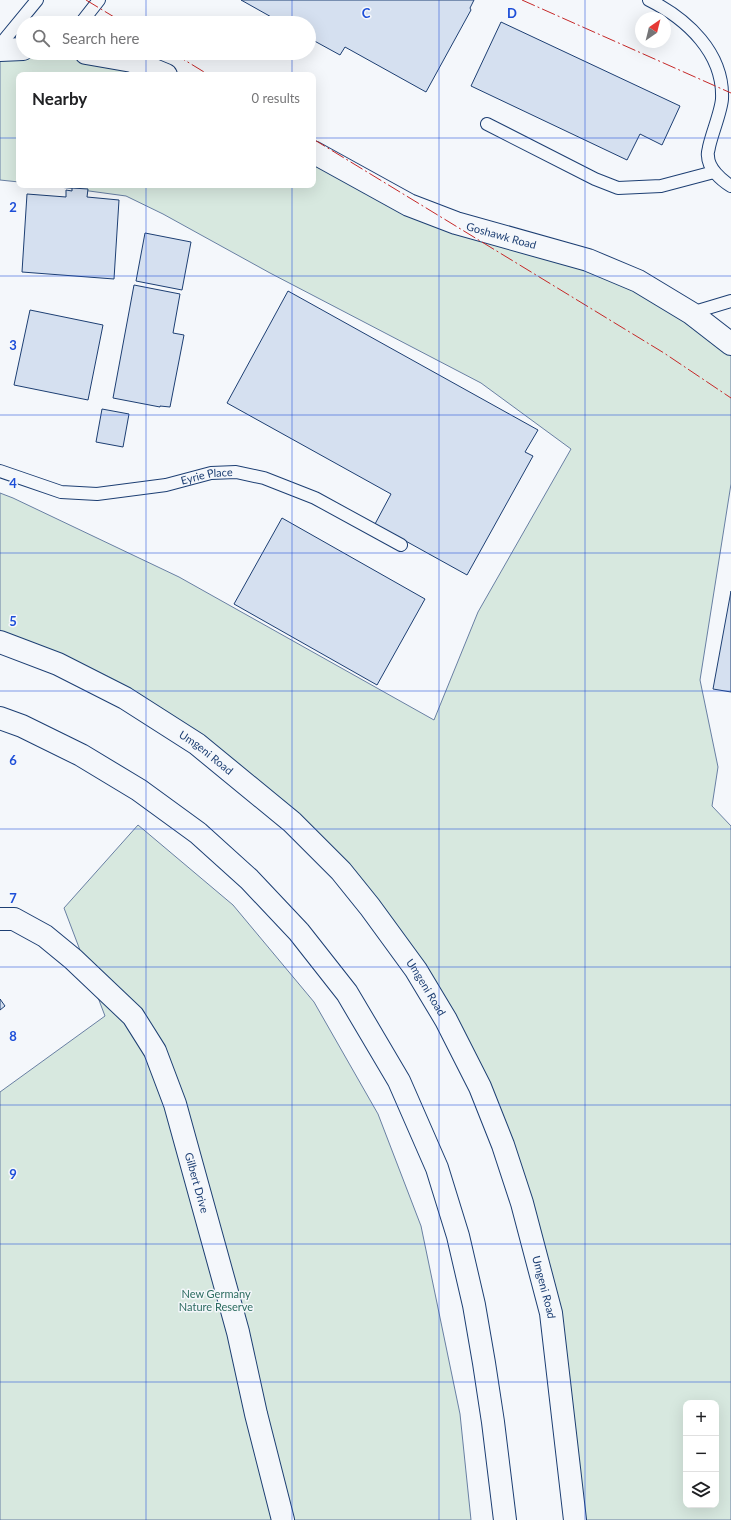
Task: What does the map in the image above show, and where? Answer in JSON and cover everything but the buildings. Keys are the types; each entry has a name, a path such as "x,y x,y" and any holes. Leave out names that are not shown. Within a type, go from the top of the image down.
{"main road":[{"path":"0,50 16,49"},
{"path":"126,60 159,72"},
{"name":"Goshawk Road","path":"316,154 409,205 456,223 588,260 638,281 691,313 731,344"},
{"name":"Umgeni Road","path":"0,642 58,664 125,698 196,744 292,822 341,871 370,907 416,970 446,1020 480,1087 503,1145 522,1203 551,1313 575,1520"},
{"path":"0,718 22,726 81,755 139,790 198,833 249,879 299,932 347,993 399,1081 437,1168 458,1236 474,1305 484,1363 493,1422 504,1520"},
{"name":"Gilbert Drive","path":"0,918 14,919 45,936 73,959 133,1016 156,1051 176,1104 238,1332 256,1414 283,1520"}],"lane":[{"path":"24,16 37,0"},
{"path":"86,16 99,0"},
{"path":"648,0 667,9 690,28 708,50 720,72 722,100 708,156 714,172 731,186"},
{"path":"0,45 16,26"},
{"path":"487,124 595,179 618,188 661,186 714,172"},
{"path":"691,313 731,301"},
{"name":"Eyrie Place","path":"0,472 61,492 97,494 166,485 211,473 236,472 264,478 315,498 402,545"}],"green space":[{"path":"0,53 16,53 16,60 117,60 131,62 154,72 16,72 16,182 0,180"},
{"path":"316,157 590,265 731,347 731,484 700,680 718,767 712,806 731,826 731,1520 579,1520 515,1173 374,906 197,742 0,640 0,493 179,577 434,720 478,612 571,449 481,383 270,273 163,214 126,196 67,188 316,188"},
{"name":"New Germany Nature Reserve","path":"138,825 233,905 314,1002 378,1114 421,1226 460,1414 471,1520 0,1520 0,1092 105,1016 64,908"}],"power":[{"path":"86,0 112,16"},
{"path":"522,0 731,93"},
{"path":"184,60 204,72"},
{"path":"316,141 664,353 731,398"}]}
